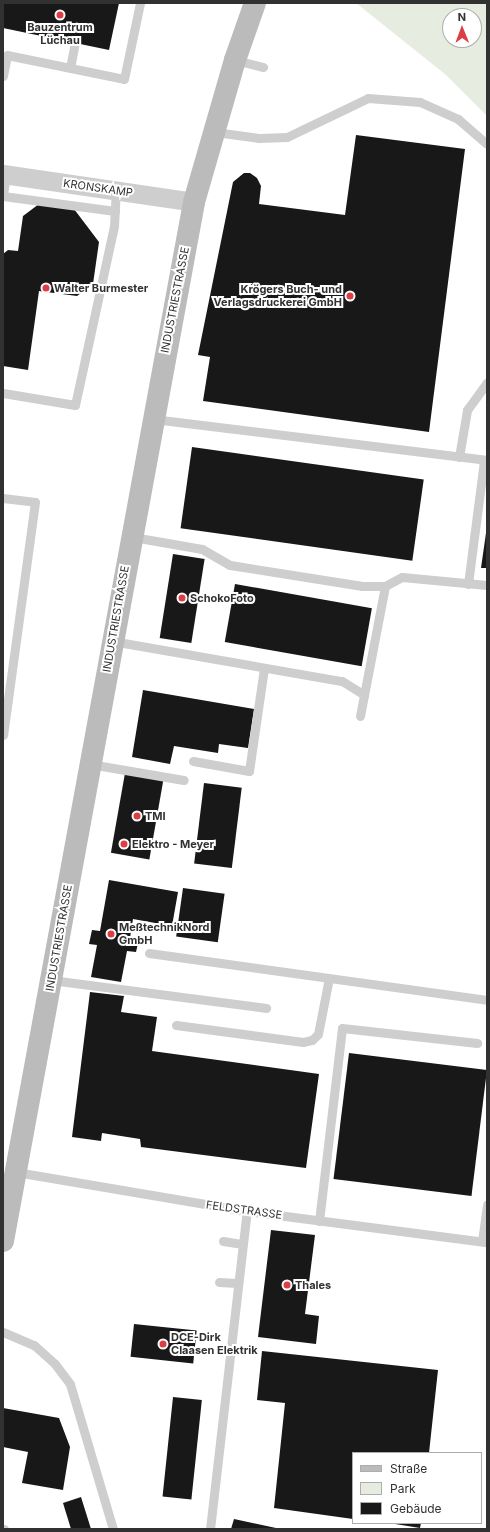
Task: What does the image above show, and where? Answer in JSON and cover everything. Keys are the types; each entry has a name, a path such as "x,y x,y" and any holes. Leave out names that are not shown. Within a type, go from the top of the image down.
{"street":[{"name":"INDUSTRIESTRASSE","path":"3,1241 9,1171 51,980 112,641 194,202 235,60 255,3"},
{"name":"KRONSKAMP","path":"5,174 194,202"}],"lane":[{"path":"3,76 7,56 124,79 140,3"},
{"path":"70,68 75,43"},
{"path":"235,60 263,67"},
{"path":"214,132 259,138 287,137 368,98 420,102 458,119 487,144"},
{"path":"5,174 3,195 115,211"},
{"path":"3,393 75,405 114,226 116,190"},
{"path":"459,457 467,410 487,382"},
{"path":"153,419 486,460 468,584"},
{"path":"3,498 35,502 3,735"},
{"path":"132,537 202,549 230,565 362,586 385,586 402,578 487,585"},
{"path":"360,716 385,586"},
{"path":"112,641 342,681 364,695"},
{"path":"193,761 249,771 264,668"},
{"path":"90,764 184,780"},
{"path":"149,953 487,1000"},
{"path":"176,1026 302,1042 312,1040 318,1034 329,978"},
{"path":"51,980 266,1008"},
{"path":"319,1221 342,1028 477,1043"},
{"name":"FELDSTRASSE","path":"9,1171 247,1211 484,1241"},
{"path":"484,1241 487,1204"},
{"path":"210,1529 237,1284 247,1211"},
{"path":"223,1241 243,1244"},
{"path":"219,1282 237,1284"},
{"path":"3,1332 34,1345 55,1364 70,1384 113,1529"}],"green space":[{"path":"356,3 487,3 487,116 446,75"}],"building":[{"name":"Bauzentrum Lüchau","path":"3,3 119,3 109,50 3,28"},
{"name":"Krögers Buch- und Verlagsdruckerei GmbH","path":"356,135 465,149 429,432 203,401 210,357 198,355 233,182 244,173 250,173 257,178 261,186 259,204 345,215"},
{"name":"Walter Burmester","path":"39,204 74,209 99,242 93,284 77,296 39,291 28,370 3,366 3,254 8,250 18,251 23,216"},
{"path":"192,447 424,480 412,561 181,528"},
{"path":"486,533 487,568 481,568"},
{"name":"SchokoFoto","path":"173,554 205,559 191,643 160,638"},
{"path":"235,584 372,608 362,666 225,642"},
{"path":"143,690 254,709 248,748 219,744 218,753 174,746 170,764 132,757"},
{"name":"TMI","path":"125,773 163,780 149,860 111,853"},
{"path":"204,783 242,788 232,868 194,863"},
{"name":"MeßtechnikNord GmbH","path":"109,880 178,892 172,926 133,919 130,938 139,939 136,952 127,951 121,982 91,977 97,945 89,944 92,930 100,931"},
{"path":"183,888 225,894 218,942 176,937"},
{"path":"90,992 124,996 121,1012 157,1017 152,1051 319,1074 306,1168 141,1147 140,1139 102,1133 101,1141 72,1137"},
{"path":"349,1053 487,1070 471,1196 334,1179"},
{"path":"271,1230 315,1235 305,1314 319,1316 316,1344 258,1337"},
{"name":"DCE-Dirk Claasen Elektrik","path":"134,1324 197,1331 193,1363 131,1357"},
{"path":"262,1351 438,1370 429,1452 352,1452 352,1519 274,1508 285,1403 257,1400"},
{"path":"173,1397 202,1400 191,1499 163,1496"},
{"path":"3,1408 59,1418 70,1447 63,1490 22,1483 28,1452 3,1447"},
{"path":"81,1497 91,1529 71,1529 63,1503"},
{"path":"234,1519 276,1528 276,1529 231,1529"},
{"path":"395,1524 421,1524 420,1528"}],"place":[{"name":"Bauzentrum Lüchau","path":"60,15"},
{"name":"Walter Burmester","path":"46,288"},
{"name":"Krögers Buch- und Verlagsdruckerei GmbH","path":"350,296"},
{"name":"SchokoFoto","path":"182,598"},
{"name":"TMI","path":"137,816"},
{"name":"Elektro - Meyer","path":"124,844"},
{"name":"MeßtechnikNord GmbH","path":"111,934"},
{"name":"Thales","path":"287,1285"},
{"name":"DCE-Dirk Claasen Elektrik","path":"163,1344"}]}
